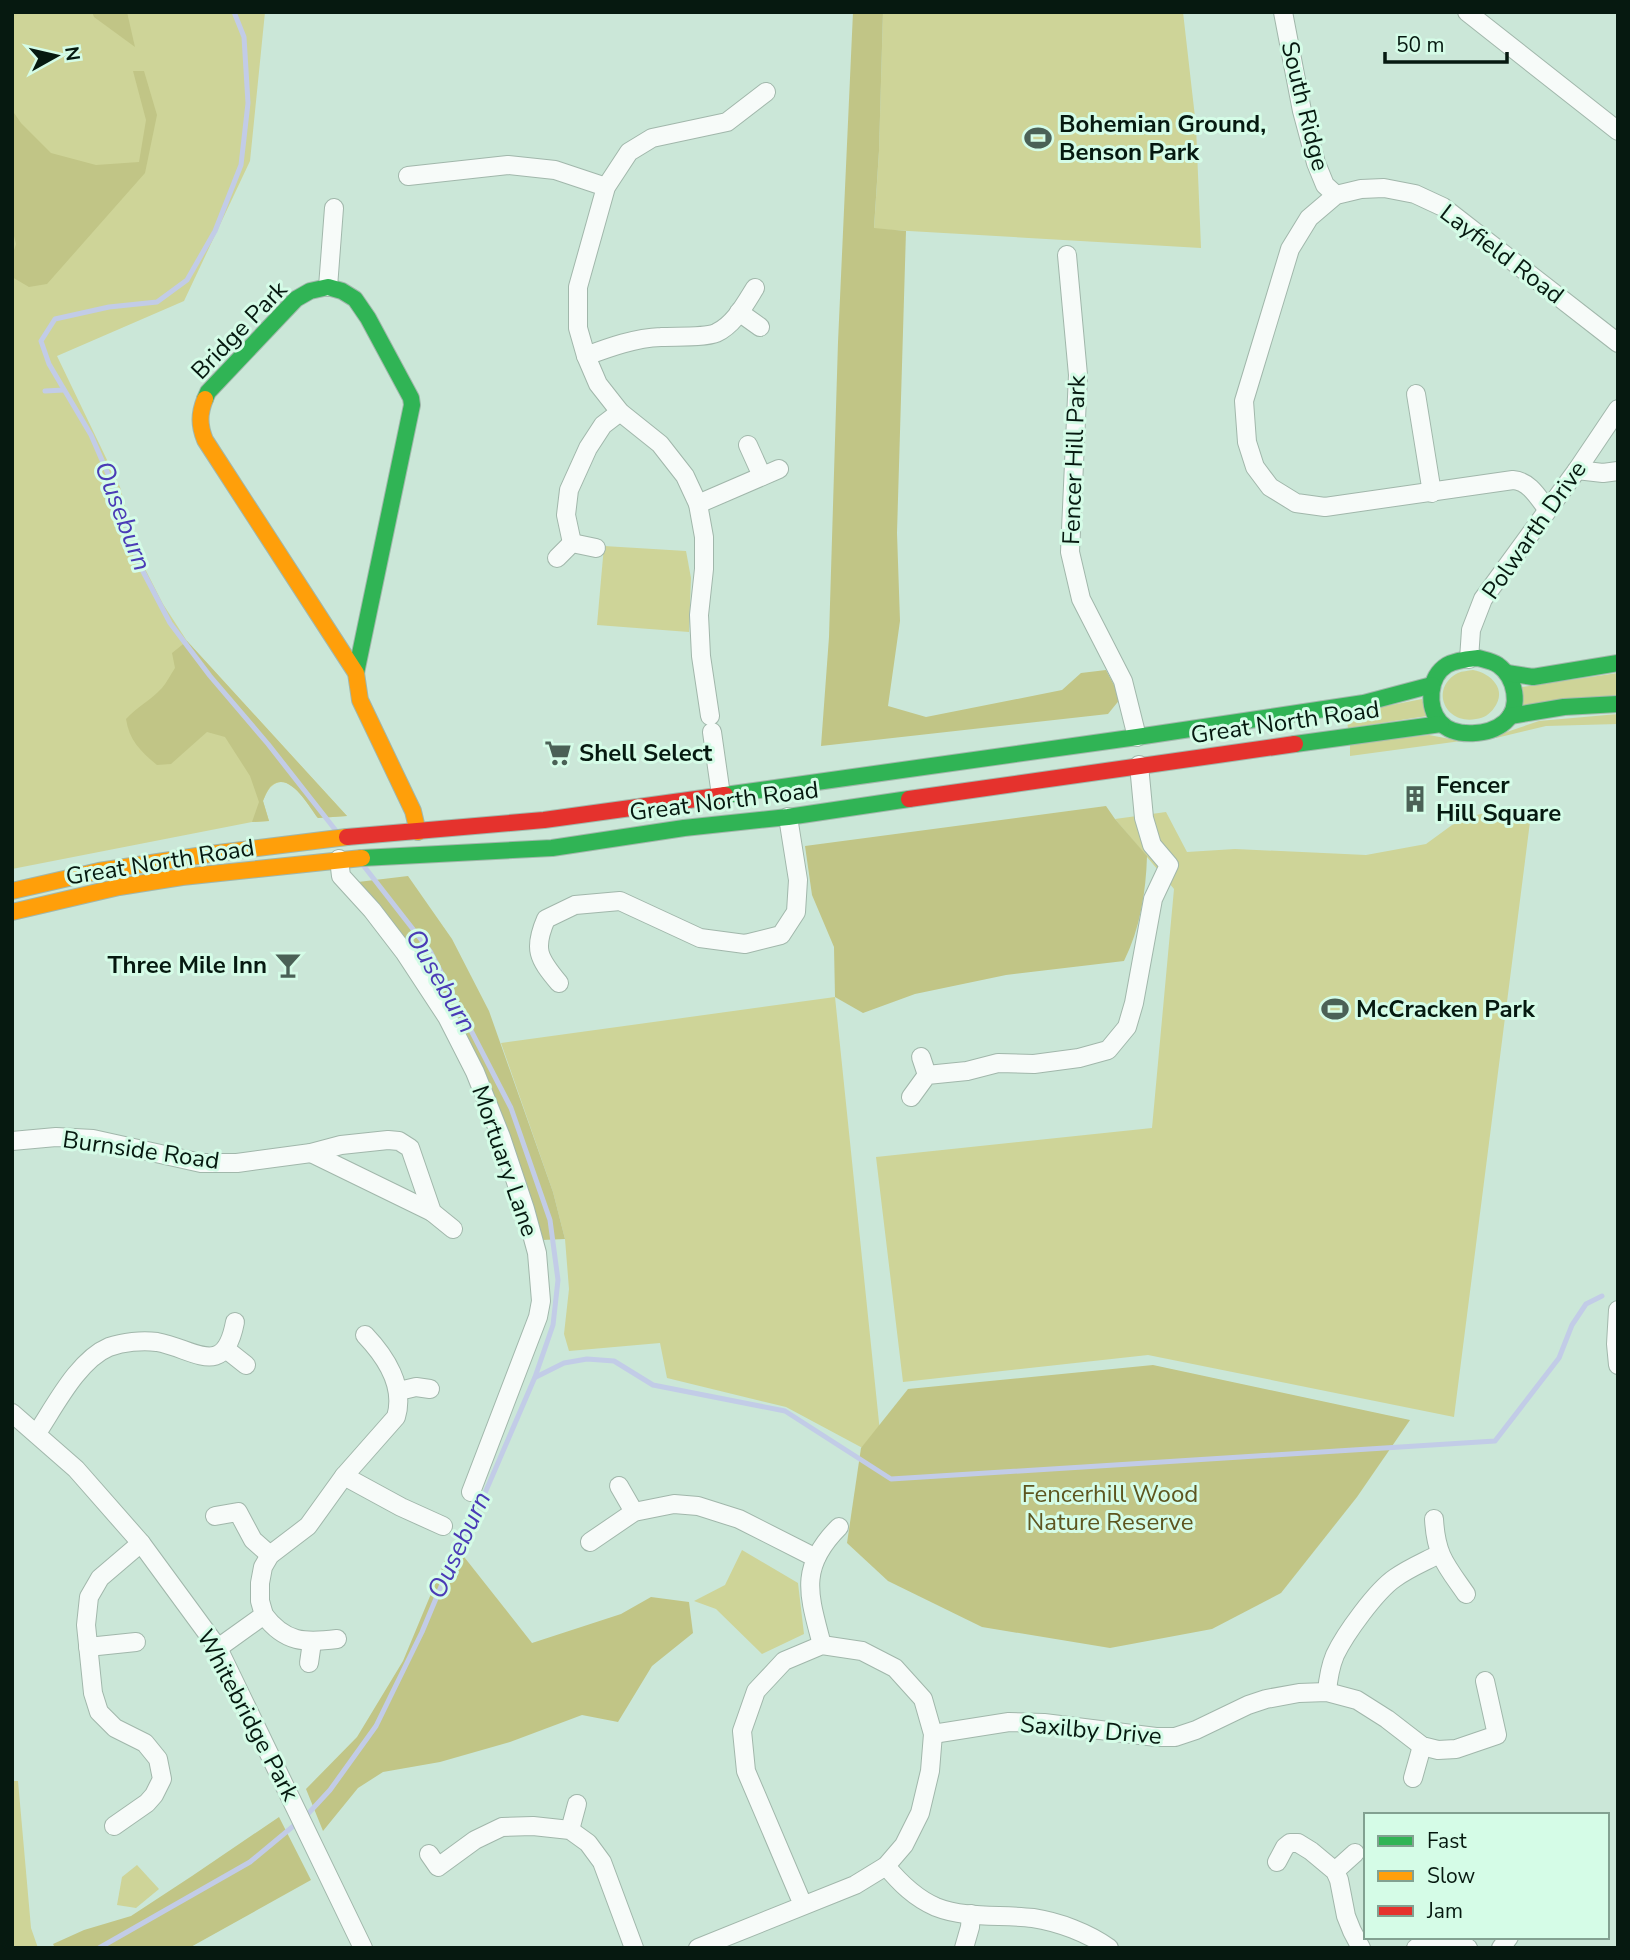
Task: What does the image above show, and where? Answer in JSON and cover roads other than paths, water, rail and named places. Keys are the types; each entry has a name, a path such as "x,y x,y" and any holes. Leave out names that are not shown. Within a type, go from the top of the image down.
{"main road":[{"name":"Bridge Park","path":"356,673 205,440 199,417 208,391 296,299 310,291 328,286 355,299 411,398 411,415 356,673 360,700 413,811 418,832"},
{"name":"Great North Road","path":"12,891 147,863 327,839 544,820 1364,703 1432,685 1437,674 1448,665 1469,659"},
{"path":"1469,659 1495,663 1507,673 1514,693 1510,716"},
{"path":"1507,673 1533,677 1618,663"},
{"path":"1432,685 1433,710 1441,724"},
{"name":"Great North Road","path":"12,912 119,887 182,877 339,859 552,848 1441,724 1451,730 1470,732 1496,727 1510,716 1536,710 1618,704"}],"street":[{"name":"South Ridge","path":"1283,12 1302,111 1316,163 1325,185 1336,195"},
{"path":"1467,12 1618,131"},
{"path":"721,795 701,656 699,625 704,537 698,504 685,476 660,444 620,412 597,384 578,328 579,287 606,187 629,152 652,138 727,122 766,92"},
{"path":"408,176 508,165 555,170 606,187"},
{"name":"Layfield Road","path":"1336,195 1384,188 1415,194 1443,207 1618,342"},
{"path":"1336,195 1309,218 1290,249 1244,401 1247,442 1255,467 1270,487 1296,503 1325,506 1513,480 1528,486 1548,509"},
{"path":"328,286 334,208"},
{"name":"Fencer Hill Park","path":"1067,255 1078,375 1070,552 1081,599 1123,681 1136,737"},
{"path":"586,356 614,345 657,337 714,334 727,326 755,288"},
{"path":"739,312 760,327"},
{"path":"1416,394 1432,493"},
{"name":"Polwarth Drive","path":"1469,659 1471,630 1483,599 1618,409"},
{"path":"572,543 566,515 569,491 603,425 620,412"},
{"path":"748,444 762,476"},
{"path":"698,504 779,468"},
{"path":"1577,470 1618,471"},
{"path":"572,543 596,548"},
{"path":"557,558 572,543"},
{"path":"911,1097 924,1066 967,1071 998,1063 1034,1064 1079,1058 1108,1050 1127,1027 1153,900 1169,865 1152,845 1144,818 1139,765"},
{"path":"559,983 543,964 538,938 546,919 575,905 620,901 700,938 734,943 745,944 781,934 796,912 797,901 798,880 788,817"},
{"name":"Mortuary Lane","path":"339,859 341,876 372,910 405,953 447,1017 469,1061 500,1137 537,1253 541,1301 538,1317 471,1492"},
{"name":"Burnside Road","path":"12,1141 56,1137 93,1139 201,1163 237,1163 341,1146 399,1141 410,1148 432,1212"},
{"path":"311,1153 432,1212 453,1229"},
{"path":"1618,1310 1618,1365"},
{"path":"37,1433 81,1368 94,1355 110,1347 132,1342 157,1342 205,1357 219,1355 227,1350 235,1322"},
{"path":"337,1639 312,1642 299,1640 286,1636 273,1627 264,1615 260,1601 260,1583 263,1567 270,1555 308,1526 344,1476 396,1418 399,1391 383,1356 365,1335"},
{"path":"227,1350 246,1366"},
{"path":"399,1391 416,1387 430,1389"},
{"name":"Whitebridge Park","path":"12,1413 76,1469 141,1543 218,1648 363,1948"},
{"path":"344,1476 443,1526"},
{"path":"619,1486 634,1512"},
{"path":"590,1542 634,1512 674,1504 698,1506 739,1519 816,1558"},
{"path":"215,1516 239,1505 253,1541 270,1555"},
{"path":"1434,1519 1439,1554 1466,1594"},
{"path":"822,1645 811,1603 810,1578 825,1541 839,1527"},
{"path":"114,1826 146,1803 154,1795 162,1779 158,1759 145,1743 115,1728 99,1712 93,1693 86,1625 89,1597 100,1578 141,1543"},
{"path":"1439,1554 1393,1579 1378,1594 1335,1656 1327,1692 1357,1700 1387,1718 1422,1746 1438,1750 1456,1749 1497,1735 1485,1681"},
{"path":"218,1648 264,1615"},
{"path":"88,1647 136,1642"},
{"path":"309,1662 312,1642"},
{"path":"698,1948 855,1885 886,1866 904,1845 920,1813 930,1771 933,1734 923,1699 895,1668 862,1651 822,1645 784,1661 756,1691 742,1731 746,1771 803,1905"},
{"name":"Saxilby Drive","path":"933,1734 1009,1722 1044,1723 1175,1737 1266,1699 1298,1693 1327,1692"},
{"path":"1413,1777 1422,1746"},
{"path":"570,1830 576,1804"},
{"path":"435,1866 475,1840 502,1828 533,1826 570,1830 588,1843 602,1861 634,1948"},
{"path":"1277,1862 1285,1847 1290,1843 1298,1843 1335,1871 1346,1916 1361,1948"},
{"path":"1335,1871 1355,1853"},
{"path":"886,1866 900,1883 918,1898 938,1908 971,1914 1035,1918 1068,1927 1098,1940 1109,1948"},
{"path":"964,1948 971,1914"},
{"path":"1416,1948 1440,1940 1456,1942 1468,1948"}],"waterway":[{"name":"Ouseburn","path":"234,12 244,37 248,103 241,165 215,231 187,280 157,302 109,307 55,319 41,341 49,364 91,435 115,490 138,562 170,623 337,832"},
{"path":"45,391 64,390"},
{"name":"Ouseburn","path":"305,1817 330,1790 376,1726 422,1632 535,1377 553,1325 558,1280 550,1220 511,1108 430,951 363,865"},
{"path":"536,1377 564,1363 587,1359 614,1361 653,1385 785,1411 891,1479 1495,1441 1559,1358 1572,1325 1586,1304 1602,1296"},
{"name":"Ouseburn","path":"99,1948 250,1862 297,1823"}],"place":[{"name":"Bohemian Ground, Benson Park","path":"1038,138"},
{"name":"Shell Select","path":"558,753"},
{"name":"Fencer Hill Square","path":"1415,799"},
{"name":"Three Mile Inn","path":"288,965"},
{"name":"McCracken Park","path":"1335,1009"}],"park label":[{"name":"Fencerhill Wood Nature Reserve","path":"1110,1508"}]}
